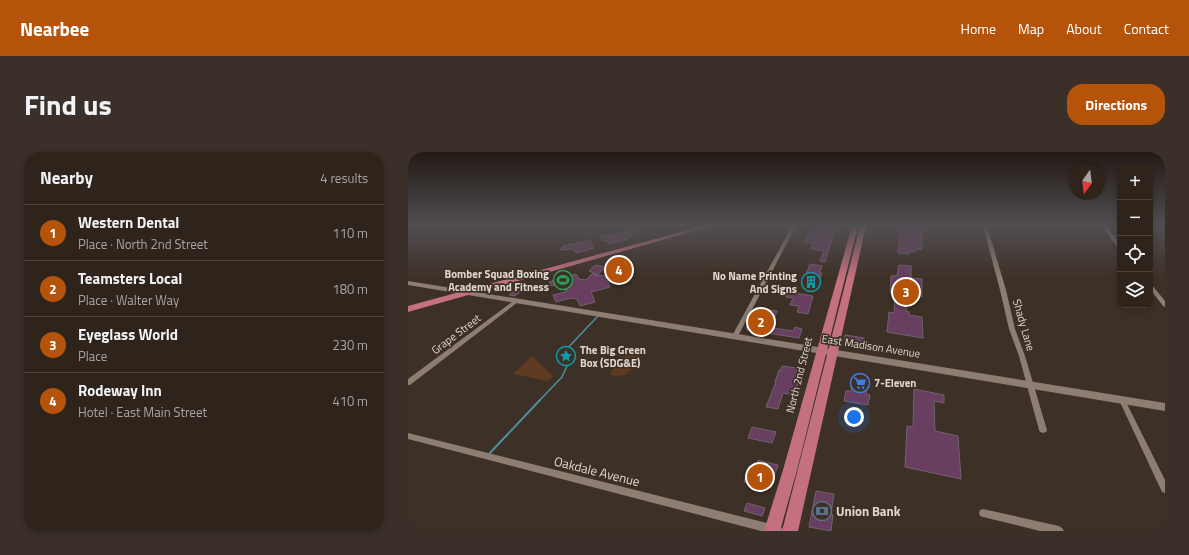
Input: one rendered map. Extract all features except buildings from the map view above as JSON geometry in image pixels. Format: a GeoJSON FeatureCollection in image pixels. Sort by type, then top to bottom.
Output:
{"type":"FeatureCollection","features":[{"type":"Feature","properties":{"kind":"main road"},"geometry":{"type":"LineString","coordinates":[[408,309],[645,244]]}},
{"type":"Feature","properties":{"kind":"main road","name":"North 2nd Street"},"geometry":{"type":"LineString","coordinates":[[774,530],[790,470],[846,295],[854,244]]}},
{"type":"Feature","properties":{"kind":"main road","name":"North 2nd Street"},"geometry":{"type":"LineString","coordinates":[[790,531],[827,351],[838,284],[852,251]]}},
{"type":"Feature","properties":{"kind":"main road"},"geometry":{"type":"LineString","coordinates":[[838,284],[839,289],[846,295]]}},
{"type":"Feature","properties":{"kind":"street"},"geometry":{"type":"LineString","coordinates":[[735,336],[785,244]]}},
{"type":"Feature","properties":{"kind":"street","name":"Shady Lane"},"geometry":{"type":"LineString","coordinates":[[990,244],[1012,329],[1043,430]]}},
{"type":"Feature","properties":{"kind":"street","name":"East Madison Avenue"},"geometry":{"type":"LineString","coordinates":[[408,283],[1165,407]]}},
{"type":"Feature","properties":{"kind":"street"},"geometry":{"type":"LineString","coordinates":[[1153,290],[1165,305]]}},
{"type":"Feature","properties":{"kind":"street","name":"Grape Street"},"geometry":{"type":"LineString","coordinates":[[408,383],[516,301]]}},
{"type":"Feature","properties":{"kind":"street"},"geometry":{"type":"LineString","coordinates":[[1122,400],[1165,489]]}},
{"type":"Feature","properties":{"kind":"street","name":"Oakdale Avenue"},"geometry":{"type":"LineString","coordinates":[[408,436],[774,530]]}},
{"type":"Feature","properties":{"kind":"street"},"geometry":{"type":"LineString","coordinates":[[983,513],[1059,531]]}},
{"type":"Feature","properties":{"kind":"shaded area"},"geometry":{"type":"Polygon","coordinates":[[[629,352],[639,354],[640,357],[629,372],[622,376],[611,375],[610,373],[625,354],[629,352]]]}},
{"type":"Feature","properties":{"kind":"shaded area"},"geometry":{"type":"Polygon","coordinates":[[[532,356],[553,376],[548,381],[513,374],[532,356]]]}},
{"type":"Feature","properties":{"kind":"waterway"},"geometry":{"type":"LineString","coordinates":[[539,401],[562,377],[567,366],[561,358],[562,354],[598,316]]}},
{"type":"Feature","properties":{"kind":"waterway"},"geometry":{"type":"LineString","coordinates":[[488,455],[540,400]]}},
{"type":"Feature","properties":{"kind":"place","name":"Rodeway Inn"},"geometry":{"type":"Point","coordinates":[619,270]}},
{"type":"Feature","properties":{"kind":"place","name":"Bomber Squad Boxing Academy and Fitness"},"geometry":{"type":"Point","coordinates":[563,280]}},
{"type":"Feature","properties":{"kind":"place","name":"No Name Printing And Signs"},"geometry":{"type":"Point","coordinates":[811,282]}},
{"type":"Feature","properties":{"kind":"place","name":"Eyeglass World"},"geometry":{"type":"Point","coordinates":[906,292]}},
{"type":"Feature","properties":{"kind":"place","name":"Teamsters Local"},"geometry":{"type":"Point","coordinates":[761,322]}},
{"type":"Feature","properties":{"kind":"place","name":"The Big Green Box (SDG&E)"},"geometry":{"type":"Point","coordinates":[566,356]}},
{"type":"Feature","properties":{"kind":"place","name":"7-Eleven"},"geometry":{"type":"Point","coordinates":[860,383]}},
{"type":"Feature","properties":{"kind":"place","name":"Western Dental"},"geometry":{"type":"Point","coordinates":[760,477]}},
{"type":"Feature","properties":{"kind":"place","name":"Union Bank"},"geometry":{"type":"Point","coordinates":[822,511]}}]}
